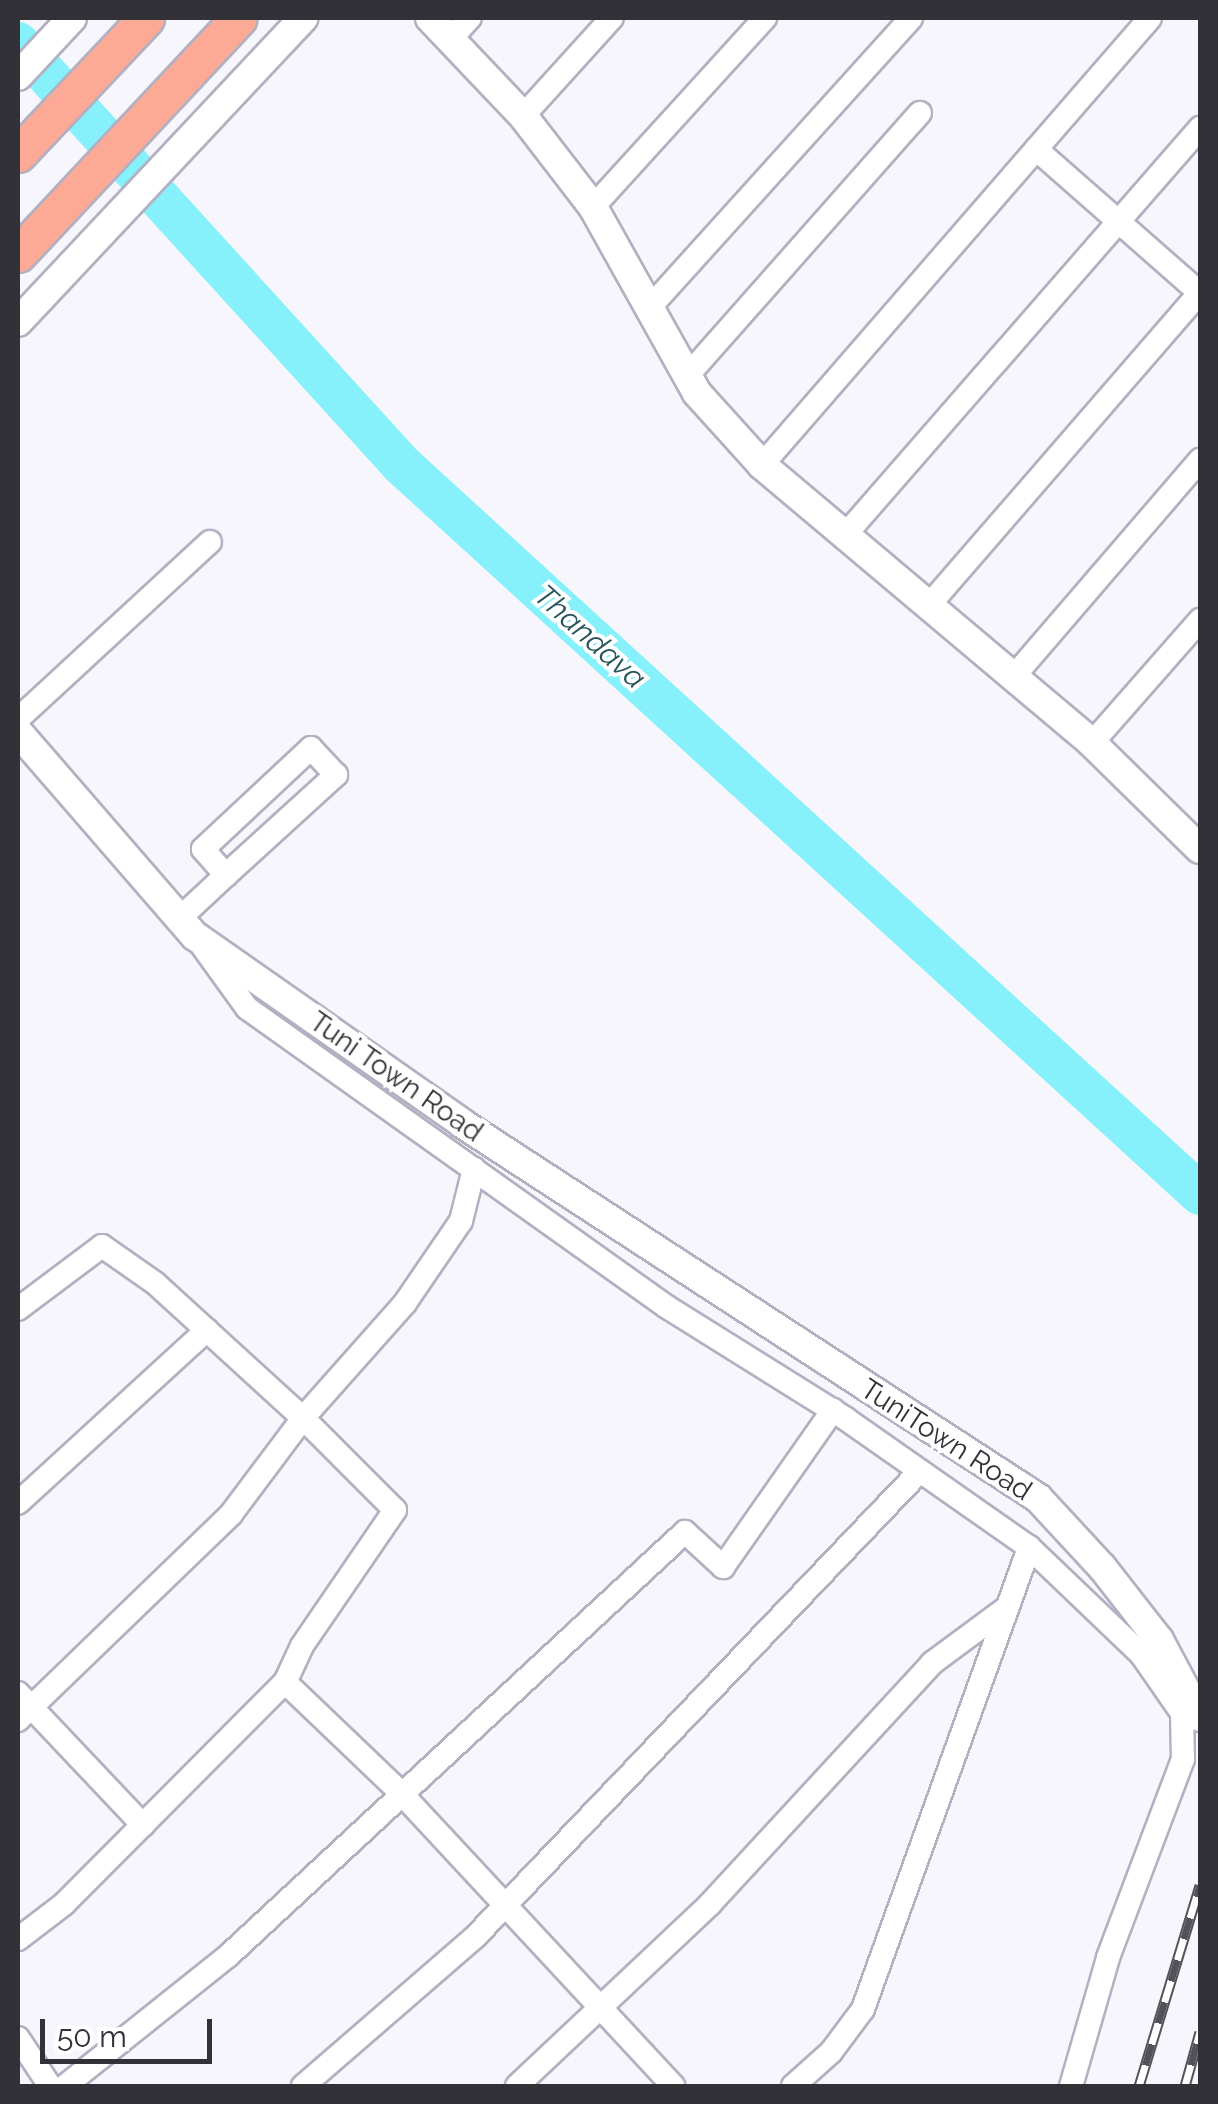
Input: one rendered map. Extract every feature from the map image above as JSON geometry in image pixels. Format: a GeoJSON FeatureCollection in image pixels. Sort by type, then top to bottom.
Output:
{"type":"FeatureCollection","features":[{"type":"Feature","properties":{"kind":"highway"},"geometry":{"type":"LineString","coordinates":[[18,154],[146,18]]}},
{"type":"Feature","properties":{"kind":"highway"},"geometry":{"type":"LineString","coordinates":[[18,254],[239,18]]}},
{"type":"Feature","properties":{"kind":"street"},"geometry":{"type":"LineString","coordinates":[[18,76],[72,18]]}},
{"type":"Feature","properties":{"kind":"street"},"geometry":{"type":"LineString","coordinates":[[18,322],[303,18]]}},
{"type":"Feature","properties":{"kind":"street"},"geometry":{"type":"LineString","coordinates":[[430,18],[523,116],[593,207],[698,393],[762,465],[1092,743],[1200,849]]}},
{"type":"Feature","properties":{"kind":"street"},"geometry":{"type":"LineString","coordinates":[[449,41],[470,18]]}},
{"type":"Feature","properties":{"kind":"street"},"geometry":{"type":"LineString","coordinates":[[523,116],[612,18]]}},
{"type":"Feature","properties":{"kind":"street"},"geometry":{"type":"LineString","coordinates":[[593,207],[766,18]]}},
{"type":"Feature","properties":{"kind":"street"},"geometry":{"type":"LineString","coordinates":[[762,465],[1150,18]]}},
{"type":"Feature","properties":{"kind":"street"},"geometry":{"type":"LineString","coordinates":[[652,306],[897,22]]}},
{"type":"Feature","properties":{"kind":"street"},"geometry":{"type":"LineString","coordinates":[[688,375],[920,113]]}},
{"type":"Feature","properties":{"kind":"street"},"geometry":{"type":"LineString","coordinates":[[846,534],[1200,128]]}},
{"type":"Feature","properties":{"kind":"street"},"geometry":{"type":"LineString","coordinates":[[930,604],[1200,292],[1036,149]]}},
{"type":"Feature","properties":{"kind":"street"},"geometry":{"type":"LineString","coordinates":[[1014,676],[1200,460]]}},
{"type":"Feature","properties":{"kind":"street"},"geometry":{"type":"LineString","coordinates":[[18,720],[210,542]]}},
{"type":"Feature","properties":{"kind":"street"},"geometry":{"type":"LineString","coordinates":[[1092,743],[1200,620]]}},
{"type":"Feature","properties":{"kind":"street","name":"Tuni Town Road"},"geometry":{"type":"LineString","coordinates":[[18,732],[187,927],[463,1124],[826,1362]]}},
{"type":"Feature","properties":{"kind":"street"},"geometry":{"type":"LineString","coordinates":[[226,875],[203,850],[310,748],[336,775],[226,875],[187,927],[246,1008],[667,1307],[832,1410],[1030,1547],[1141,1654],[1182,1713],[1183,1759],[1108,1958],[1071,2086]]}},
{"type":"Feature","properties":{"kind":"street"},"geometry":{"type":"LineString","coordinates":[[142,1824],[22,1708],[231,1514],[303,1418],[405,1302],[461,1221],[474,1168]]}},
{"type":"Feature","properties":{"kind":"street"},"geometry":{"type":"LineString","coordinates":[[18,1309],[102,1246],[155,1283],[303,1418],[395,1510],[302,1646],[285,1682],[64,1904],[18,1940]]}},
{"type":"Feature","properties":{"kind":"street"},"geometry":{"type":"LineString","coordinates":[[18,1503],[207,1330]]}},
{"type":"Feature","properties":{"kind":"street","name":"TuniTown Road"},"geometry":{"type":"LineString","coordinates":[[826,1362],[1038,1498],[1102,1567],[1159,1640],[1200,1718]]}},
{"type":"Feature","properties":{"kind":"street"},"geometry":{"type":"LineString","coordinates":[[64,2086],[229,1956],[685,1532],[723,1567],[832,1410]]}},
{"type":"Feature","properties":{"kind":"street"},"geometry":{"type":"LineString","coordinates":[[303,2086],[504,1906],[920,1470]]}},
{"type":"Feature","properties":{"kind":"street"},"geometry":{"type":"LineString","coordinates":[[793,2086],[831,2052],[863,2009],[1030,1547]]}},
{"type":"Feature","properties":{"kind":"street"},"geometry":{"type":"LineString","coordinates":[[517,2086],[710,1904],[932,1663],[1008,1606]]}},
{"type":"Feature","properties":{"kind":"street"},"geometry":{"type":"LineString","coordinates":[[285,1682],[401,1793],[672,2086]]}},
{"type":"Feature","properties":{"kind":"street"},"geometry":{"type":"LineString","coordinates":[[20,2045],[50,2086]]}},
{"type":"Feature","properties":{"kind":"waterway","name":"Thandava"},"geometry":{"type":"LineString","coordinates":[[18,43],[402,465],[1200,1194]]}},
{"type":"Feature","properties":{"kind":"railway"},"geometry":{"type":"LineString","coordinates":[[1139,2086],[1200,1885]]}},
{"type":"Feature","properties":{"kind":"railway"},"geometry":{"type":"LineString","coordinates":[[1185,2086],[1200,2032]]}}]}
